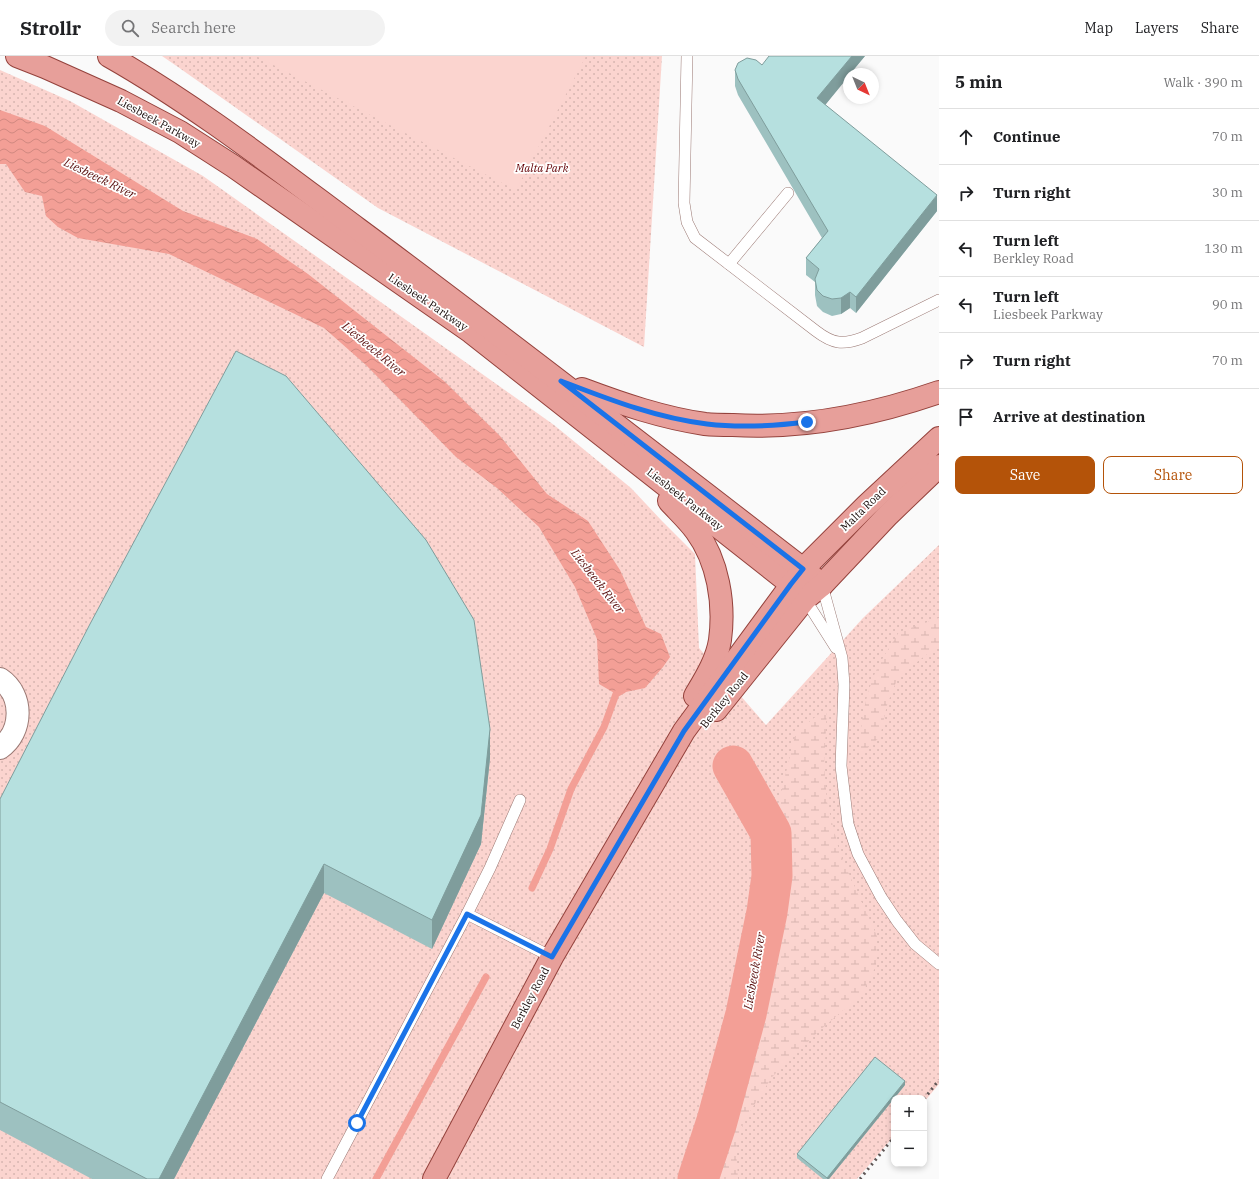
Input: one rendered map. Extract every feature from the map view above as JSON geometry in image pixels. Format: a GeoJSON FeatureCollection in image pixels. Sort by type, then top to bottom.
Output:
{"type":"FeatureCollection","features":[{"type":"Feature","properties":{"kind":"main road","name":"Liesbeek Parkway"},"geometry":{"type":"LineString","coordinates":[[17,56],[121,101],[180,132],[471,332],[616,445],[800,584],[822,585]]}},
{"type":"Feature","properties":{"kind":"main road","name":"Liesbeek Parkway"},"geometry":{"type":"LineString","coordinates":[[109,56],[183,102],[258,155],[561,381],[800,584]]}},
{"type":"Feature","properties":{"kind":"main road"},"geometry":{"type":"LineString","coordinates":[[561,381],[612,401],[646,411],[706,424],[740,426],[774,426],[840,418],[898,406],[939,392]]}},
{"type":"Feature","properties":{"kind":"main road","name":"Malta Road"},"geometry":{"type":"LineString","coordinates":[[800,584],[872,500],[939,438]]}},
{"type":"Feature","properties":{"kind":"main road"},"geometry":{"type":"LineString","coordinates":[[616,445],[696,531],[706,547],[717,577],[721,597],[720,641],[710,667],[693,700],[684,731]]}},
{"type":"Feature","properties":{"kind":"main road","name":"Malta Road"},"geometry":{"type":"LineString","coordinates":[[822,585],[888,515],[939,466]]}},
{"type":"Feature","properties":{"kind":"main road","name":"Berkley Road"},"geometry":{"type":"LineString","coordinates":[[434,1179],[552,957],[684,731],[800,584]]}},
{"type":"Feature","properties":{"kind":"main road","name":"Berkley Road"},"geometry":{"type":"LineString","coordinates":[[644,800],[800,584]]}},
{"type":"Feature","properties":{"kind":"street"},"geometry":{"type":"LineString","coordinates":[[0,679],[12,692],[17,705],[18,718],[14,731],[6,744],[0,748]]}},
{"type":"Feature","properties":{"kind":"lane"},"geometry":{"type":"LineString","coordinates":[[687,56],[684,203],[687,222],[695,238],[816,332],[826,339],[837,342],[850,342],[862,338],[939,300]]}},
{"type":"Feature","properties":{"kind":"lane"},"geometry":{"type":"LineString","coordinates":[[729,264],[788,193]]}},
{"type":"Feature","properties":{"kind":"lane"},"geometry":{"type":"LineString","coordinates":[[800,584],[842,658]]}},
{"type":"Feature","properties":{"kind":"lane"},"geometry":{"type":"LineString","coordinates":[[822,585],[842,658],[844,684],[841,766],[848,824],[858,854],[880,897],[916,944],[939,964]]}},
{"type":"Feature","properties":{"kind":"lane"},"geometry":{"type":"LineString","coordinates":[[327,1179],[467,914],[490,868],[520,800]]}},
{"type":"Feature","properties":{"kind":"lane"},"geometry":{"type":"LineString","coordinates":[[467,914],[552,957]]}},
{"type":"Feature","properties":{"kind":"green space","name":"Malta Park"},"geometry":{"type":"Polygon","coordinates":[[[162,56],[662,56],[644,347],[378,208],[162,56]]]}},
{"type":"Feature","properties":{"kind":"green space"},"geometry":{"type":"Polygon","coordinates":[[[256,56],[586,56],[516,190],[256,56]]]}},
{"type":"Feature","properties":{"kind":"green space"},"geometry":{"type":"Polygon","coordinates":[[[0,70],[70,101],[203,176],[554,425],[631,488],[695,554],[699,648],[766,725],[863,618],[939,545],[939,1084],[927,1098],[927,1095],[891,1095],[891,1139],[857,1179],[0,1179],[0,70]]]}},
{"type":"Feature","properties":{"kind":"green space"},"geometry":{"type":"Polygon","coordinates":[[[939,618],[939,647],[926,655],[898,677],[887,705],[880,737],[861,754],[862,725],[867,696],[875,672],[881,660],[899,632],[939,618]]]}},
{"type":"Feature","properties":{"kind":"green space"},"geometry":{"type":"Polygon","coordinates":[[[827,708],[824,765],[827,802],[840,854],[877,936],[876,966],[862,994],[819,1031],[772,1077],[744,1121],[736,1149],[738,1179],[698,1179],[717,1121],[746,1014],[767,912],[772,876],[771,833],[796,732],[827,708]]]}},
{"type":"Feature","properties":{"kind":"water"},"geometry":{"type":"Polygon","coordinates":[[[0,110],[45,126],[183,211],[257,239],[308,274],[444,381],[500,436],[547,494],[588,521],[620,570],[646,627],[661,634],[670,657],[645,688],[616,694],[599,684],[597,639],[575,587],[539,527],[497,488],[456,457],[366,365],[324,328],[169,254],[78,238],[58,227],[46,216],[42,196],[25,192],[6,164],[0,164],[0,110]]]}},
{"type":"Feature","properties":{"kind":"building"},"geometry":{"type":"Polygon","coordinates":[[[769,56],[852,56],[817,98],[937,195],[856,297],[850,292],[841,298],[832,299],[823,296],[817,290],[815,279],[819,269],[806,258],[828,231],[738,79],[735,70],[738,63],[747,58],[756,60],[762,65],[769,56]]]}},
{"type":"Feature","properties":{"kind":"building"},"geometry":{"type":"Polygon","coordinates":[[[236,351],[286,376],[426,540],[474,620],[490,729],[481,815],[432,920],[324,864],[159,1179],[147,1179],[0,1102],[0,799],[90,624],[236,351]]]}},
{"type":"Feature","properties":{"kind":"building"},"geometry":{"type":"Polygon","coordinates":[[[875,1057],[905,1081],[894,1095],[891,1095],[891,1098],[827,1178],[797,1154],[875,1057]]]}},
{"type":"Feature","properties":{"kind":"waterway"},"geometry":{"type":"LineString","coordinates":[[532,888],[550,849],[571,789],[604,727],[616,694],[623,690]]}},
{"type":"Feature","properties":{"kind":"waterway","name":"Liesbeeck River"},"geometry":{"type":"LineString","coordinates":[[698,1179],[717,1121],[746,1014],[767,912],[772,876],[771,833],[733,766]]}},
{"type":"Feature","properties":{"kind":"waterway"},"geometry":{"type":"LineString","coordinates":[[376,1179],[486,977]]}},
{"type":"Feature","properties":{"kind":"railway"},"geometry":{"type":"LineString","coordinates":[[927,1095],[939,1080]]}},
{"type":"Feature","properties":{"kind":"railway"},"geometry":{"type":"LineString","coordinates":[[860,1179],[891,1141]]}},
{"type":"Feature","properties":{"kind":"route"},"geometry":{"type":"LineString","coordinates":[[357,1123],[467,914],[552,957],[684,731],[803,569],[561,381],[612,401],[678,419],[706,424],[774,426],[807,422]]}}]}
